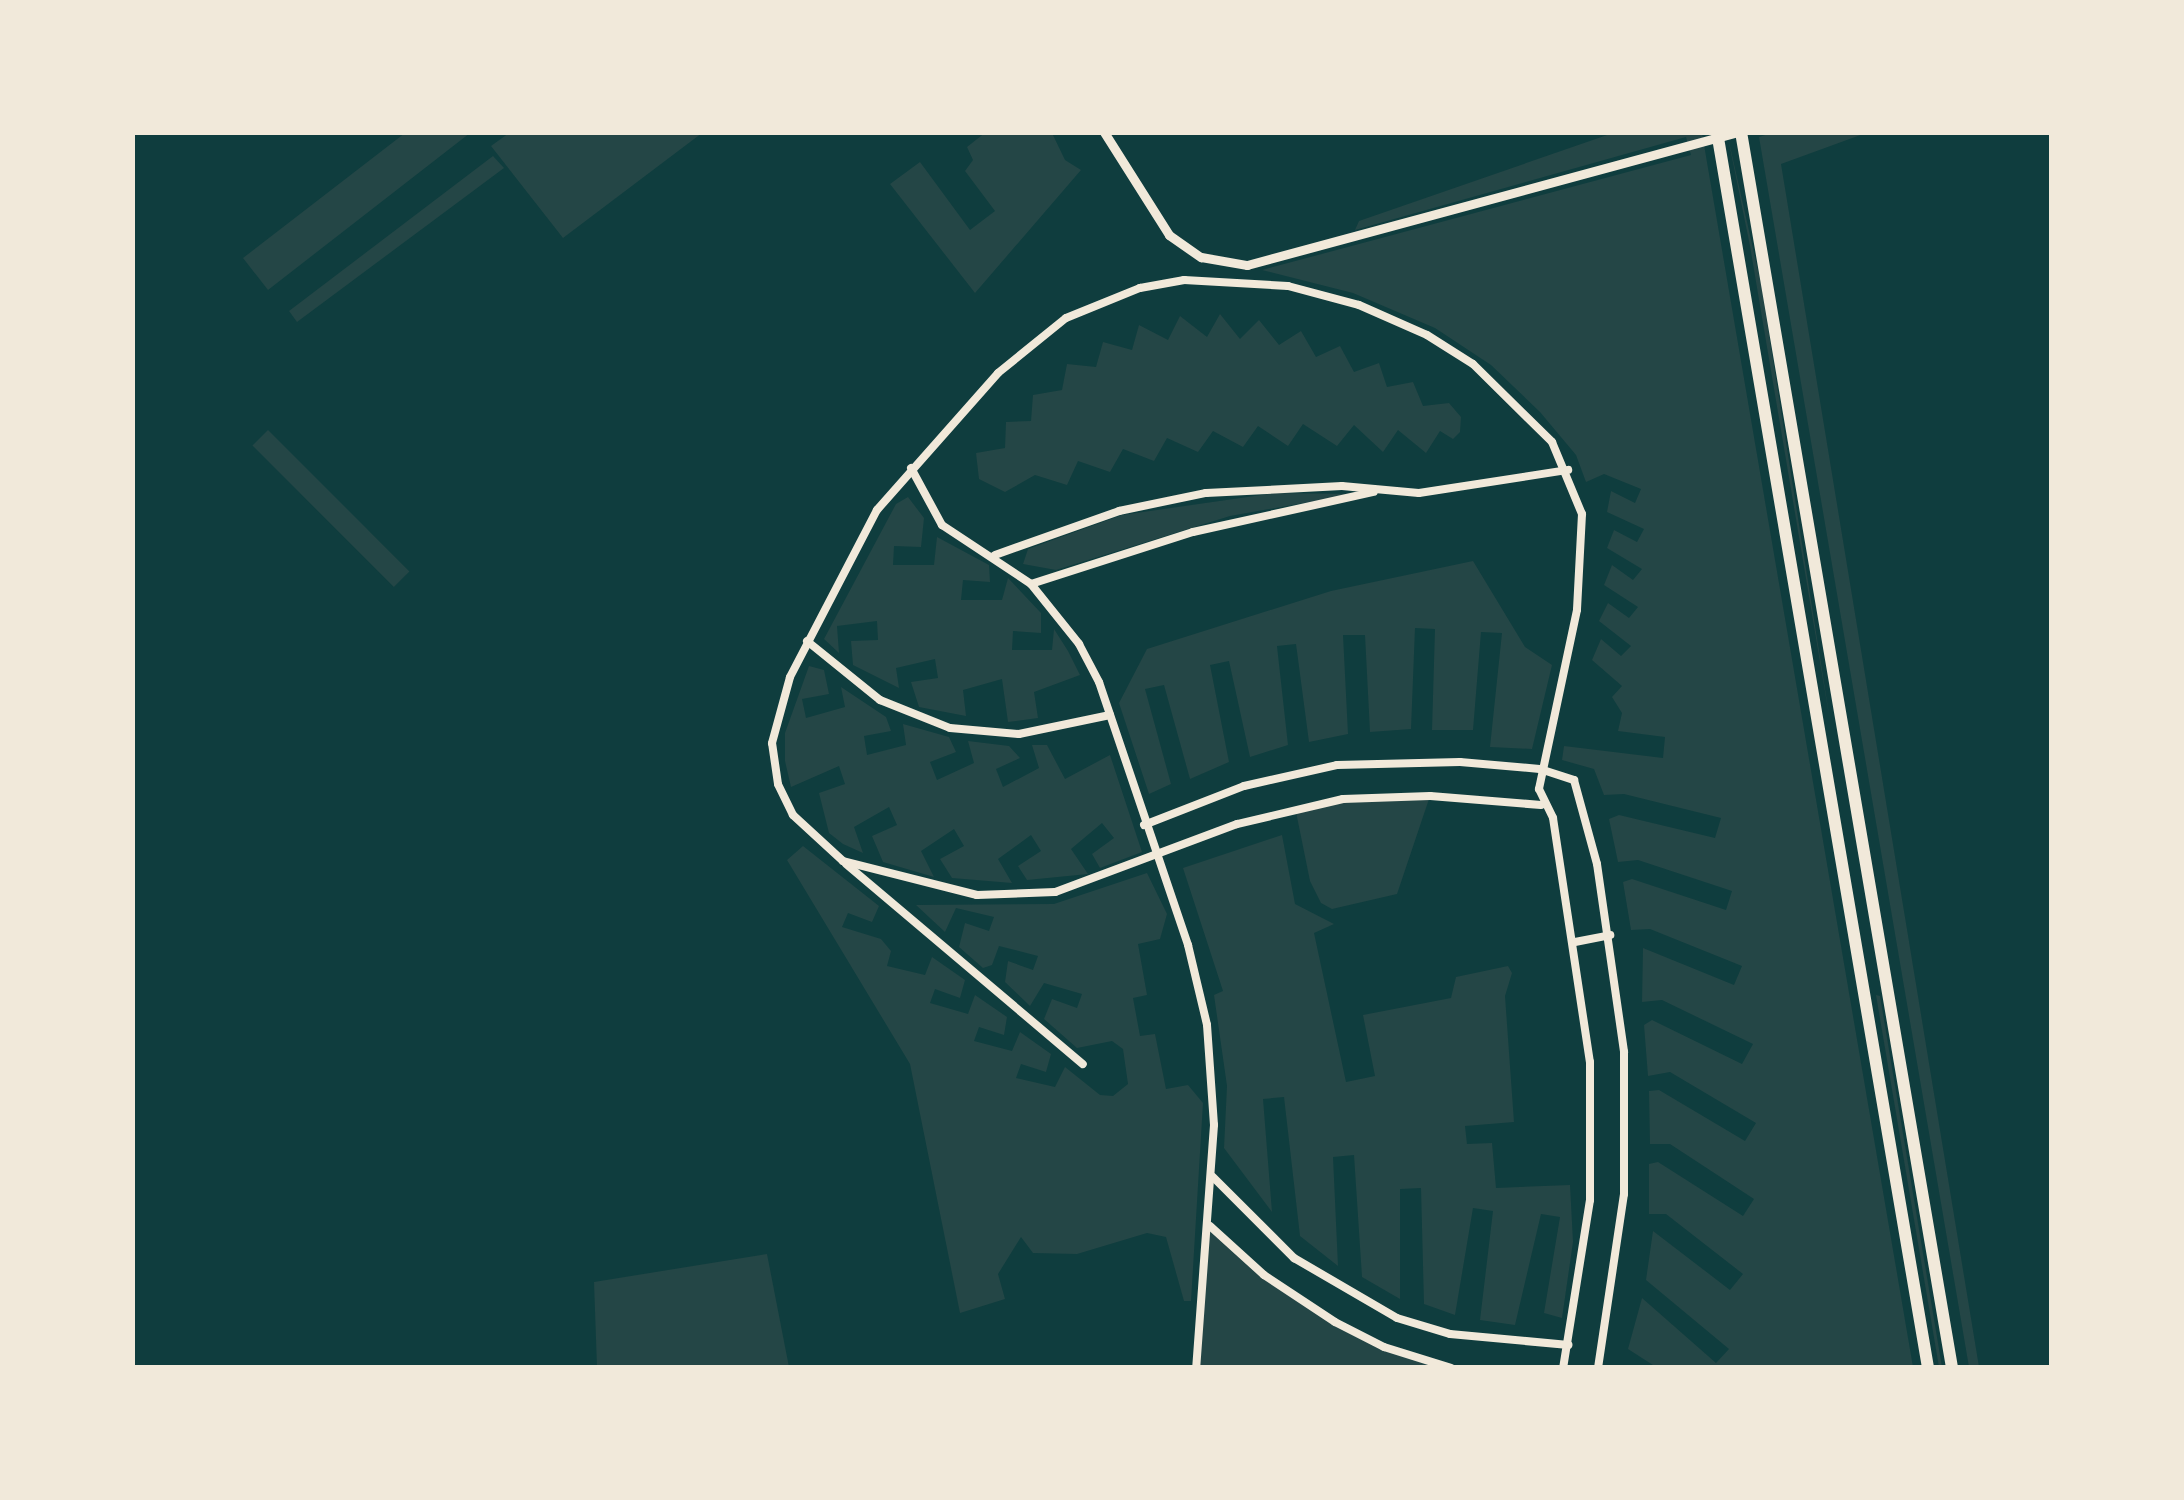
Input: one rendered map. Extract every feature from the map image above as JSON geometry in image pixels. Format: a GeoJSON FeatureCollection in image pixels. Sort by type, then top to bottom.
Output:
{"type":"FeatureCollection","features":[{"type":"Feature","properties":{"kind":"highway"},"geometry":{"type":"LineString","coordinates":[[1717,132],[1928,1368]]}},
{"type":"Feature","properties":{"kind":"highway"},"geometry":{"type":"LineString","coordinates":[[1739,132],[1952,1368]]}},
{"type":"Feature","properties":{"kind":"street"},"geometry":{"type":"LineString","coordinates":[[1104,132],[1169,235],[1202,258],[1247,265],[1739,132]]}},
{"type":"Feature","properties":{"kind":"street"},"geometry":{"type":"LineString","coordinates":[[1082,1064],[794,814],[773,762],[781,702],[807,641],[877,510],[987,384],[1050,328],[1094,302],[1184,280],[1288,286],[1359,305],[1428,335],[1500,386],[1552,442],[1568,470],[1582,514],[1582,579],[1540,769],[1541,805],[1553,818],[1575,942],[1592,1109],[1590,1200],[1563,1368]]}},
{"type":"Feature","properties":{"kind":"street"},"geometry":{"type":"LineString","coordinates":[[912,468],[942,525],[995,555],[1031,584],[1079,644],[1110,715],[1158,858],[1204,1006],[1213,1073],[1213,1176],[1196,1368]]}},
{"type":"Feature","properties":{"kind":"street"},"geometry":{"type":"LineString","coordinates":[[995,555],[1118,511],[1206,493],[1342,486],[1378,491],[1470,490],[1568,470]]}},
{"type":"Feature","properties":{"kind":"street"},"geometry":{"type":"LineString","coordinates":[[1031,584],[1192,532],[1378,491]]}},
{"type":"Feature","properties":{"kind":"street"},"geometry":{"type":"LineString","coordinates":[[807,641],[880,700],[950,728],[1019,734],[1110,715]]}},
{"type":"Feature","properties":{"kind":"street"},"geometry":{"type":"LineString","coordinates":[[1144,825],[1244,786],[1337,765],[1460,762],[1540,769],[1579,787],[1610,936],[1626,1137],[1614,1288],[1598,1368]]}},
{"type":"Feature","properties":{"kind":"street"},"geometry":{"type":"LineString","coordinates":[[843,860],[916,884],[1015,896],[1093,882],[1237,824],[1344,799],[1430,796],[1541,805]]}},
{"type":"Feature","properties":{"kind":"street"},"geometry":{"type":"LineString","coordinates":[[1575,942],[1610,936]]}},
{"type":"Feature","properties":{"kind":"street"},"geometry":{"type":"LineString","coordinates":[[1213,1176],[1294,1258],[1397,1318],[1450,1334],[1568,1345]]}},
{"type":"Feature","properties":{"kind":"street"},"geometry":{"type":"LineString","coordinates":[[1210,1226],[1264,1274],[1335,1322],[1384,1347],[1450,1368]]}},
{"type":"Feature","properties":{"kind":"shaded area"},"geometry":{"type":"Polygon","coordinates":[[[986,132],[1052,133],[1065,160],[1081,170],[975,293],[890,184],[920,162],[970,230],[995,211],[965,171],[973,160],[967,147],[986,132]]]}},
{"type":"Feature","properties":{"kind":"shaded area"},"geometry":{"type":"Polygon","coordinates":[[[1775,132],[1866,133],[1781,164],[1979,1367],[1969,1367],[1759,137],[1775,132]]]}},
{"type":"Feature","properties":{"kind":"shaded area"},"geometry":{"type":"Polygon","coordinates":[[[405,133],[470,133],[268,290],[243,258],[405,133]]]}},
{"type":"Feature","properties":{"kind":"shaded area"},"geometry":{"type":"Polygon","coordinates":[[[509,133],[702,133],[563,238],[491,146],[509,133]]]}},
{"type":"Feature","properties":{"kind":"shaded area"},"geometry":{"type":"Polygon","coordinates":[[[1613,133],[1702,133],[1913,1367],[1656,1367],[1628,1349],[1642,1298],[1716,1363],[1729,1349],[1646,1280],[1653,1231],[1730,1290],[1743,1274],[1666,1214],[1649,1214],[1649,1164],[1658,1162],[1743,1216],[1754,1199],[1670,1144],[1650,1144],[1649,1091],[1659,1090],[1745,1141],[1756,1123],[1670,1072],[1648,1076],[1644,1025],[1652,1020],[1742,1064],[1753,1044],[1662,1000],[1642,1002],[1643,948],[1734,985],[1742,966],[1650,929],[1631,930],[1623,882],[1632,879],[1726,910],[1732,891],[1638,860],[1618,862],[1609,819],[1619,815],[1715,838],[1721,818],[1624,794],[1604,795],[1594,769],[1562,760],[1564,746],[1663,758],[1665,737],[1618,731],[1622,713],[1612,697],[1622,686],[1592,660],[1601,639],[1621,656],[1631,646],[1599,621],[1608,603],[1629,618],[1638,607],[1604,585],[1612,565],[1633,580],[1642,569],[1607,548],[1614,530],[1637,542],[1644,529],[1607,512],[1611,491],[1635,503],[1641,489],[1604,474],[1586,482],[1576,455],[1540,412],[1491,365],[1435,328],[1353,293],[1262,270],[1691,155],[1686,137],[1355,230],[1359,221],[1613,133]]]}},
{"type":"Feature","properties":{"kind":"shaded area"},"geometry":{"type":"Polygon","coordinates":[[[1727,133],[1761,284],[1831,727],[1750,246],[1727,133]]]}},
{"type":"Feature","properties":{"kind":"shaded area"},"geometry":{"type":"Polygon","coordinates":[[[493,156],[504,168],[297,322],[289,311],[493,156]]]}},
{"type":"Feature","properties":{"kind":"shaded area"},"geometry":{"type":"Polygon","coordinates":[[[1220,314],[1240,339],[1259,320],[1279,345],[1301,331],[1316,357],[1340,346],[1354,372],[1379,363],[1387,387],[1413,382],[1423,406],[1449,403],[1461,417],[1460,432],[1453,439],[1440,431],[1426,453],[1398,430],[1383,452],[1354,425],[1337,446],[1303,424],[1288,446],[1258,426],[1243,447],[1213,431],[1198,452],[1167,438],[1154,461],[1123,449],[1110,472],[1078,461],[1067,485],[1035,475],[1005,492],[979,479],[976,453],[1005,448],[1006,422],[1031,421],[1033,395],[1062,390],[1067,364],[1096,367],[1103,342],[1132,350],[1139,325],[1168,340],[1180,316],[1207,337],[1220,314]]]}},
{"type":"Feature","properties":{"kind":"shaded area"},"geometry":{"type":"Polygon","coordinates":[[[268,430],[409,571],[394,587],[252,446],[268,430]]]}},
{"type":"Feature","properties":{"kind":"shaded area"},"geometry":{"type":"Polygon","coordinates":[[[1275,493],[1355,494],[1230,516],[1056,570],[1023,564],[1028,549],[1122,515],[1275,493]]]}},
{"type":"Feature","properties":{"kind":"shaded area"},"geometry":{"type":"Polygon","coordinates":[[[908,497],[924,518],[921,547],[894,546],[893,565],[934,565],[937,537],[989,565],[990,582],[963,580],[961,600],[1002,600],[1008,578],[1041,613],[1041,633],[1013,631],[1012,650],[1052,650],[1054,629],[1068,651],[1080,675],[1034,692],[1038,718],[1008,722],[1002,679],[963,690],[966,716],[919,707],[911,682],[938,678],[935,659],[896,668],[899,688],[853,665],[851,641],[878,640],[877,621],[837,626],[839,653],[824,639],[896,504],[908,497]]]}},
{"type":"Feature","properties":{"kind":"shaded area"},"geometry":{"type":"Polygon","coordinates":[[[1473,561],[1525,647],[1552,665],[1532,749],[1490,747],[1502,633],[1481,632],[1473,730],[1432,730],[1435,629],[1415,628],[1411,729],[1370,732],[1365,635],[1343,635],[1348,734],[1309,742],[1296,644],[1277,646],[1288,745],[1250,757],[1229,661],[1210,665],[1229,762],[1190,779],[1164,685],[1145,689],[1171,784],[1149,794],[1119,703],[1147,649],[1331,591],[1473,561]]]}},
{"type":"Feature","properties":{"kind":"shaded area"},"geometry":{"type":"Polygon","coordinates":[[[809,666],[824,670],[829,694],[802,699],[806,718],[845,707],[841,687],[886,717],[891,731],[864,736],[867,755],[906,745],[903,724],[949,737],[956,752],[930,762],[937,780],[974,763],[968,741],[1009,746],[1020,758],[996,769],[1003,787],[1039,768],[1032,745],[1047,745],[1065,779],[1110,755],[1142,852],[1100,868],[1092,854],[1114,838],[1102,823],[1071,849],[1088,874],[1027,880],[1018,866],[1041,851],[1031,835],[998,859],[1012,883],[952,878],[940,859],[964,846],[954,829],[921,851],[934,877],[883,862],[872,836],[897,825],[889,807],[854,827],[863,853],[843,844],[829,833],[819,793],[845,784],[839,766],[791,787],[785,761],[785,733],[809,666]]]}},
{"type":"Feature","properties":{"kind":"shaded area"},"geometry":{"type":"Polygon","coordinates":[[[1430,796],[1397,894],[1332,909],[1321,903],[1310,881],[1295,807],[1430,796]]]}},
{"type":"Feature","properties":{"kind":"shaded area"},"geometry":{"type":"Polygon","coordinates":[[[1282,835],[1295,904],[1334,924],[1314,933],[1346,1082],[1375,1076],[1363,1015],[1451,998],[1456,977],[1508,966],[1512,973],[1505,996],[1514,1122],[1465,1126],[1467,1144],[1492,1143],[1496,1188],[1570,1185],[1573,1242],[1562,1318],[1544,1313],[1560,1217],[1541,1214],[1515,1325],[1480,1320],[1493,1211],[1473,1208],[1455,1315],[1424,1304],[1421,1188],[1400,1189],[1400,1299],[1362,1277],[1354,1155],[1333,1157],[1338,1266],[1300,1236],[1284,1097],[1263,1099],[1272,1212],[1224,1148],[1227,1086],[1214,995],[1223,991],[1183,868],[1282,835]]]}},
{"type":"Feature","properties":{"kind":"shaded area"},"geometry":{"type":"Polygon","coordinates":[[[803,846],[879,906],[872,922],[848,913],[842,927],[881,939],[891,951],[887,966],[925,975],[932,957],[965,980],[960,998],[935,989],[930,1003],[968,1014],[975,995],[1007,1017],[1004,1035],[979,1027],[974,1041],[1012,1051],[1020,1032],[1051,1054],[1046,1072],[1021,1064],[1016,1078],[1055,1087],[1065,1067],[1100,1095],[1113,1096],[1128,1084],[1123,1049],[1112,1041],[1077,1048],[1044,1019],[1052,999],[1077,1008],[1082,994],[1044,983],[1030,1006],[1005,982],[1008,961],[1033,970],[1038,956],[999,946],[992,965],[983,968],[959,947],[965,923],[989,931],[994,917],[956,908],[945,932],[916,905],[1054,904],[1147,873],[1167,914],[1160,939],[1138,944],[1147,995],[1133,998],[1140,1036],[1155,1034],[1166,1089],[1188,1085],[1203,1103],[1191,1301],[1184,1301],[1166,1237],[1147,1233],[1077,1254],[1033,1253],[1021,1237],[998,1274],[1005,1299],[960,1313],[910,1064],[787,860],[803,846]]]}},
{"type":"Feature","properties":{"kind":"shaded area"},"geometry":{"type":"Polygon","coordinates":[[[1876,995],[1880,996],[1942,1367],[1939,1367],[1876,995]]]}},
{"type":"Feature","properties":{"kind":"shaded area"},"geometry":{"type":"Polygon","coordinates":[[[1210,1226],[1264,1275],[1359,1336],[1451,1368],[1196,1368],[1210,1226]]]}},
{"type":"Feature","properties":{"kind":"shaded area"},"geometry":{"type":"Polygon","coordinates":[[[767,1254],[789,1367],[597,1367],[594,1282],[767,1254]]]}}]}
